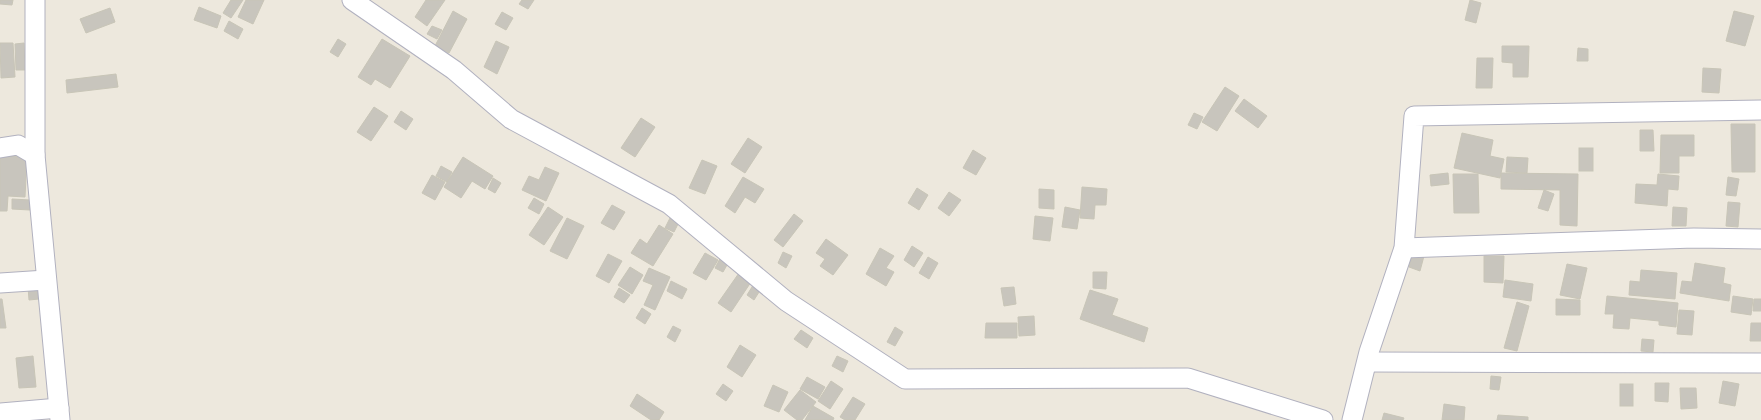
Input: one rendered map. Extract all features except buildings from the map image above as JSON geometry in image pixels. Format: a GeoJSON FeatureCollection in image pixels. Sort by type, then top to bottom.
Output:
{"type":"FeatureCollection","features":[{"type":"Feature","properties":{"kind":"street"},"geometry":{"type":"LineString","coordinates":[[0,413],[59,414],[35,155],[35,0]]}},
{"type":"Feature","properties":{"kind":"street"},"geometry":{"type":"LineString","coordinates":[[352,0],[454,70],[511,119],[669,204],[786,301],[905,379],[1188,378],[1323,420]]}},
{"type":"Feature","properties":{"kind":"street"},"geometry":{"type":"LineString","coordinates":[[1352,420],[1366,362],[1404,248],[1414,116],[1761,110]]}},
{"type":"Feature","properties":{"kind":"street"},"geometry":{"type":"LineString","coordinates":[[0,148],[18,145],[35,155]]}},
{"type":"Feature","properties":{"kind":"street"},"geometry":{"type":"LineString","coordinates":[[1404,248],[1694,238],[1761,240]]}},
{"type":"Feature","properties":{"kind":"street"},"geometry":{"type":"LineString","coordinates":[[0,284],[46,280]]}},
{"type":"Feature","properties":{"kind":"street"},"geometry":{"type":"LineString","coordinates":[[1366,362],[1761,363]]}}]}
